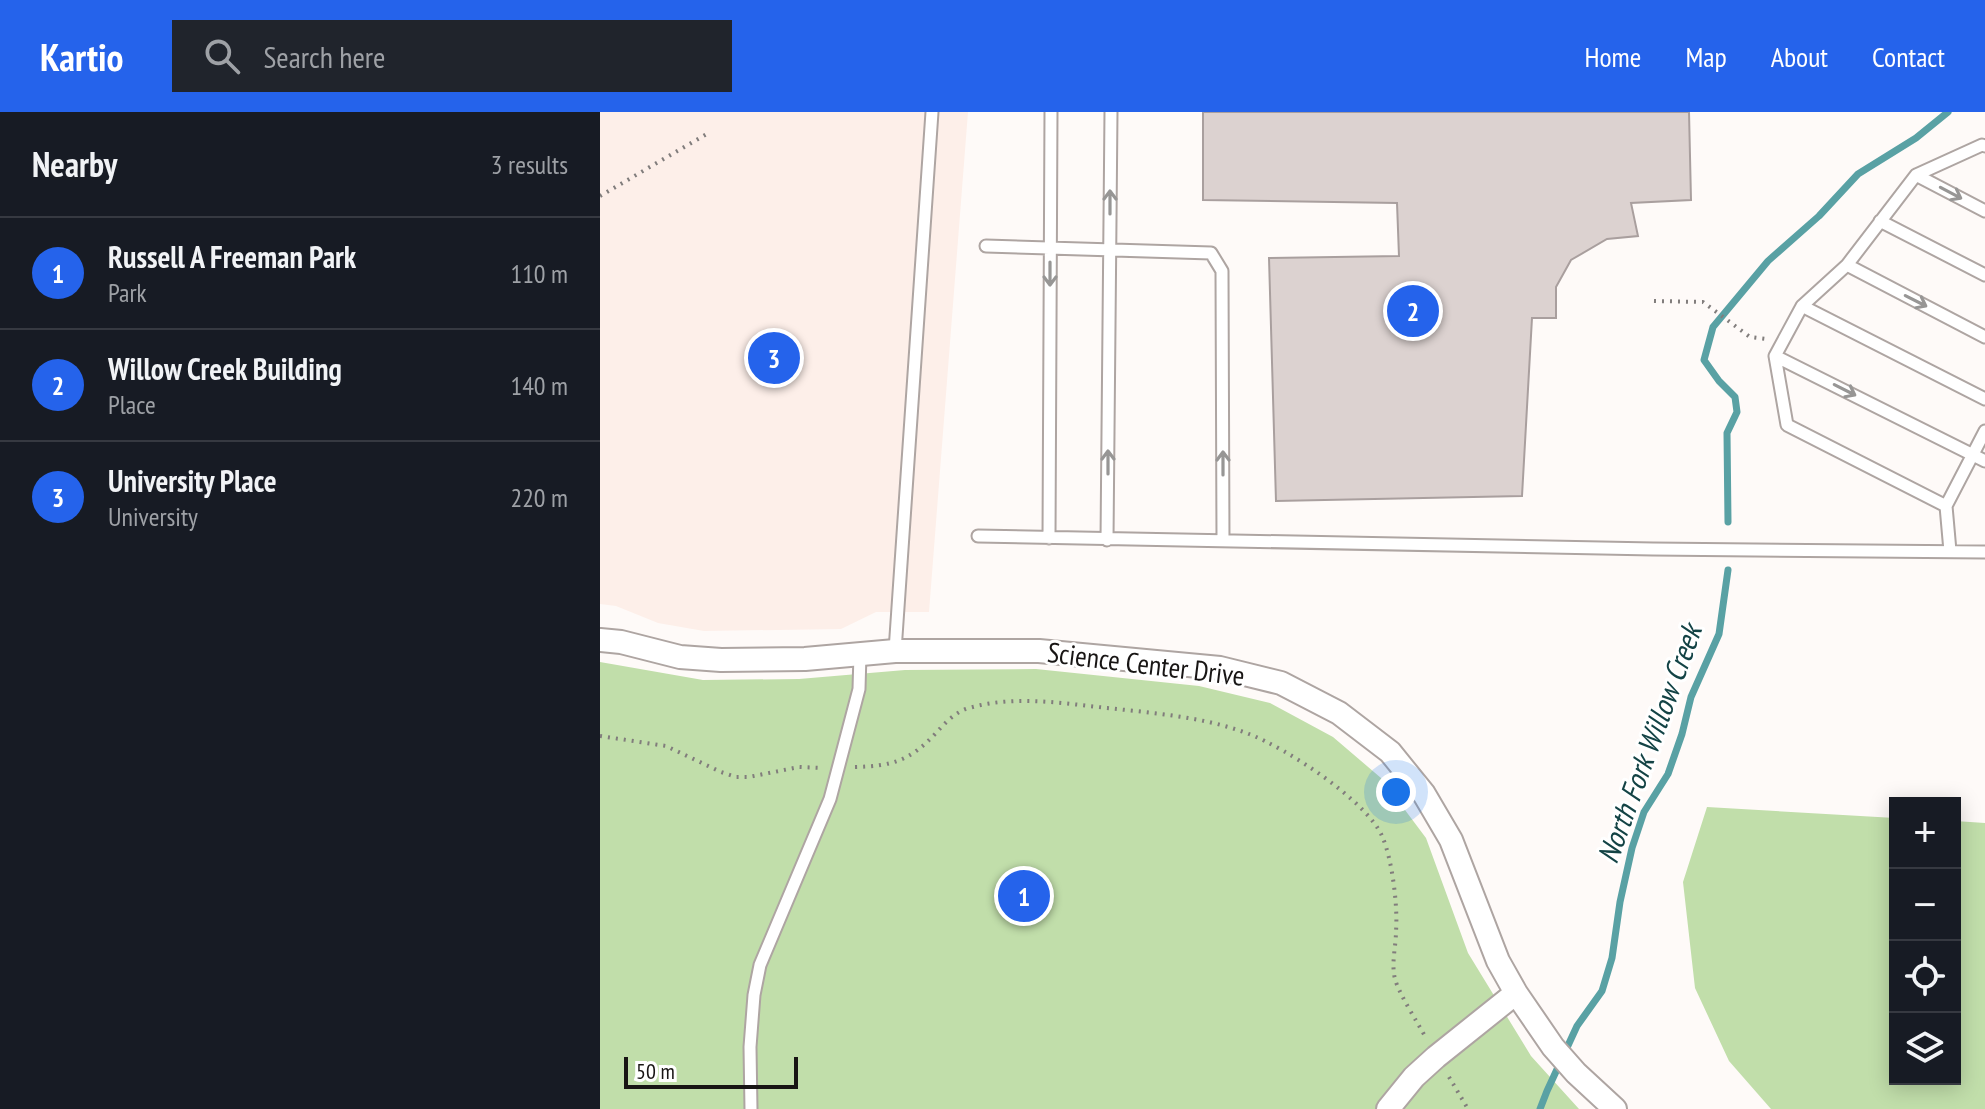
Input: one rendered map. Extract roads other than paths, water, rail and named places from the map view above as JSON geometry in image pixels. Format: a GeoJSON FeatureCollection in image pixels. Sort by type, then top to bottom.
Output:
{"type":"FeatureCollection","features":[{"type":"Feature","properties":{"kind":"street","name":"Science Center Drive"},"geometry":{"type":"LineString","coordinates":[[600,640],[621,642],[680,657],[721,660],[805,659],[895,651],[1039,651],[1220,668],[1281,683],[1339,713],[1390,752],[1424,794],[1451,840],[1498,961],[1516,993],[1553,1047],[1615,1109]]}},
{"type":"Feature","properties":{"kind":"street"},"geometry":{"type":"LineString","coordinates":[[1388,1109],[1414,1077],[1516,993]]}},
{"type":"Feature","properties":{"kind":"lane"},"geometry":{"type":"LineString","coordinates":[[895,651],[932,112]]}},
{"type":"Feature","properties":{"kind":"lane"},"geometry":{"type":"LineString","coordinates":[[1049,538],[1051,112]]}},
{"type":"Feature","properties":{"kind":"lane"},"geometry":{"type":"LineString","coordinates":[[1107,540],[1111,112]]}},
{"type":"Feature","properties":{"kind":"lane"},"geometry":{"type":"LineString","coordinates":[[1946,506],[1787,425],[1775,356],[1802,306],[1847,265],[1916,175],[1983,146]]}},
{"type":"Feature","properties":{"kind":"lane"},"geometry":{"type":"LineString","coordinates":[[1916,175],[1985,211]]}},
{"type":"Feature","properties":{"kind":"lane"},"geometry":{"type":"LineString","coordinates":[[1880,221],[1985,275]]}},
{"type":"Feature","properties":{"kind":"lane"},"geometry":{"type":"LineString","coordinates":[[986,246],[1211,253],[1222,271],[1223,541]]}},
{"type":"Feature","properties":{"kind":"lane"},"geometry":{"type":"LineString","coordinates":[[1847,265],[1985,337]]}},
{"type":"Feature","properties":{"kind":"lane"},"geometry":{"type":"LineString","coordinates":[[1802,306],[1985,399]]}},
{"type":"Feature","properties":{"kind":"lane"},"geometry":{"type":"LineString","coordinates":[[1775,356],[1985,461]]}},
{"type":"Feature","properties":{"kind":"lane"},"geometry":{"type":"LineString","coordinates":[[1950,551],[1946,506],[1985,431]]}},
{"type":"Feature","properties":{"kind":"lane"},"geometry":{"type":"LineString","coordinates":[[978,536],[1637,549],[1985,552]]}},
{"type":"Feature","properties":{"kind":"lane"},"geometry":{"type":"LineString","coordinates":[[751,1109],[751,1034],[760,965],[830,799],[859,689],[860,654]]}},
{"type":"Feature","properties":{"kind":"waterway","name":"North Fork Willow Creek"},"geometry":{"type":"LineString","coordinates":[[1728,522],[1727,433],[1737,412],[1735,397],[1704,360],[1713,327],[1768,261],[1819,216],[1858,174],[1916,138],[1948,112]]}},
{"type":"Feature","properties":{"kind":"waterway","name":"North Fork Willow Creek"},"geometry":{"type":"LineString","coordinates":[[1540,1109],[1577,1026],[1602,991],[1612,958],[1632,848],[1644,812],[1668,774],[1691,697],[1719,634],[1728,570]]}},
{"type":"Feature","properties":{"kind":"place","name":"Willow Creek Building"},"geometry":{"type":"Point","coordinates":[1413,311]}},
{"type":"Feature","properties":{"kind":"place","name":"University Place"},"geometry":{"type":"Point","coordinates":[774,358]}},
{"type":"Feature","properties":{"kind":"place","name":"Russell A Freeman Park"},"geometry":{"type":"Point","coordinates":[1024,896]}}]}
